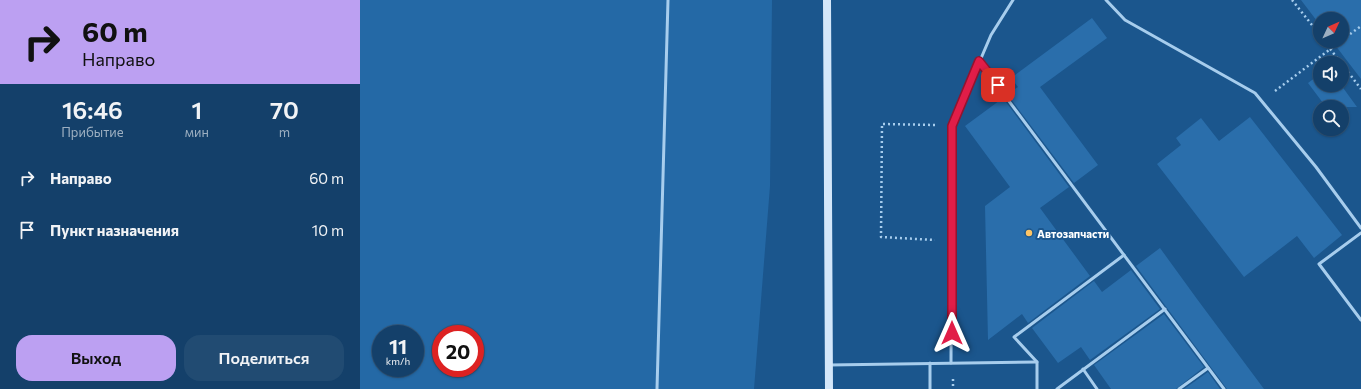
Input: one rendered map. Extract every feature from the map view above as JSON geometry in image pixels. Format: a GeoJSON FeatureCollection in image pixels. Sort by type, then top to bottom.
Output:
{"type":"FeatureCollection","features":[{"type":"Feature","properties":{"kind":"main road"},"geometry":{"type":"LineString","coordinates":[[827,0],[829,389]]}},
{"type":"Feature","properties":{"kind":"lane"},"geometry":{"type":"LineString","coordinates":[[657,389],[668,0]]}},
{"type":"Feature","properties":{"kind":"lane"},"geometry":{"type":"LineString","coordinates":[[952,363],[952,126],[990,35],[1012,0]]}},
{"type":"Feature","properties":{"kind":"lane"},"geometry":{"type":"LineString","coordinates":[[1106,0],[1125,20],[1255,93],[1316,167],[1361,228]]}},
{"type":"Feature","properties":{"kind":"lane"},"geometry":{"type":"LineString","coordinates":[[979,61],[1224,389]]}},
{"type":"Feature","properties":{"kind":"lane"},"geometry":{"type":"LineString","coordinates":[[1361,233],[1319,264],[1361,320]]}},
{"type":"Feature","properties":{"kind":"lane"},"geometry":{"type":"LineString","coordinates":[[1037,389],[1037,362],[1014,337],[1124,255]]}},
{"type":"Feature","properties":{"kind":"lane"},"geometry":{"type":"LineString","coordinates":[[1057,389],[1164,309]]}},
{"type":"Feature","properties":{"kind":"lane"},"geometry":{"type":"LineString","coordinates":[[829,365],[1037,362]]}},
{"type":"Feature","properties":{"kind":"lane"},"geometry":{"type":"LineString","coordinates":[[930,363],[930,389]]}},
{"type":"Feature","properties":{"kind":"lane"},"geometry":{"type":"LineString","coordinates":[[1179,389],[1208,368]]}},
{"type":"Feature","properties":{"kind":"lane"},"geometry":{"type":"LineString","coordinates":[[1083,369],[1097,389]]}},
{"type":"Feature","properties":{"kind":"path"},"geometry":{"type":"LineString","coordinates":[[1292,0],[1313,26]]}},
{"type":"Feature","properties":{"kind":"path"},"geometry":{"type":"LineString","coordinates":[[1349,35],[1361,26]]}},
{"type":"Feature","properties":{"kind":"path"},"geometry":{"type":"LineString","coordinates":[[1262,102],[1331,49],[1336,56]]}},
{"type":"Feature","properties":{"kind":"path"},"geometry":{"type":"LineString","coordinates":[[1349,73],[1361,89]]}},
{"type":"Feature","properties":{"kind":"path"},"geometry":{"type":"LineString","coordinates":[[952,126],[882,124],[881,237],[952,240]]}},
{"type":"Feature","properties":{"kind":"shaded area"},"geometry":{"type":"Polygon","coordinates":[[[360,0],[772,0],[770,186],[754,389],[360,389],[360,0]]]}},
{"type":"Feature","properties":{"kind":"building"},"geometry":{"type":"Polygon","coordinates":[[[1301,0],[1361,0],[1361,79],[1349,63],[1349,56],[1343,56],[1337,48],[1349,48],[1349,12],[1313,12],[1313,16],[1301,0]]]}},
{"type":"Feature","properties":{"kind":"building"},"geometry":{"type":"Polygon","coordinates":[[[1092,18],[1107,38],[1040,87],[1098,165],[1074,183],[1007,94],[1018,87],[1011,78],[1092,18]]]}},
{"type":"Feature","properties":{"kind":"building"},"geometry":{"type":"Polygon","coordinates":[[[1313,79],[1313,90],[1308,83],[1313,79]]]}},
{"type":"Feature","properties":{"kind":"building"},"geometry":{"type":"Polygon","coordinates":[[[1315,92],[1346,92],[1357,107],[1349,107],[1349,100],[1321,100],[1315,92]]]}},
{"type":"Feature","properties":{"kind":"building"},"geometry":{"type":"Polygon","coordinates":[[[1003,98],[1069,187],[1040,208],[1090,276],[1028,323],[1022,314],[988,340],[985,206],[1010,187],[965,126],[1003,98]]]}},
{"type":"Feature","properties":{"kind":"building"},"geometry":{"type":"Polygon","coordinates":[[[1250,117],[1342,235],[1314,258],[1297,236],[1244,277],[1157,164],[1181,145],[1176,138],[1201,118],[1219,141],[1250,117]]]}},
{"type":"Feature","properties":{"kind":"building"},"geometry":{"type":"Polygon","coordinates":[[[1160,248],[1264,389],[1227,389],[1136,266],[1160,248]]]}},
{"type":"Feature","properties":{"kind":"building"},"geometry":{"type":"Polygon","coordinates":[[[1131,270],[1160,309],[1090,360],[1081,347],[1058,363],[1032,328],[1094,281],[1102,292],[1131,270]]]}},
{"type":"Feature","properties":{"kind":"building"},"geometry":{"type":"Polygon","coordinates":[[[1164,314],[1204,367],[1176,389],[1111,389],[1094,365],[1164,314]]]}},
{"type":"Feature","properties":{"kind":"building"},"geometry":{"type":"Polygon","coordinates":[[[1208,372],[1220,389],[1184,389],[1208,372]]]}},
{"type":"Feature","properties":{"kind":"place","name":"Автозапчасти"},"geometry":{"type":"Point","coordinates":[1029,233]}},
{"type":"Feature","properties":{"kind":"route"},"geometry":{"type":"LineString","coordinates":[[952,333],[952,126],[979,61],[998,85]]}}]}
